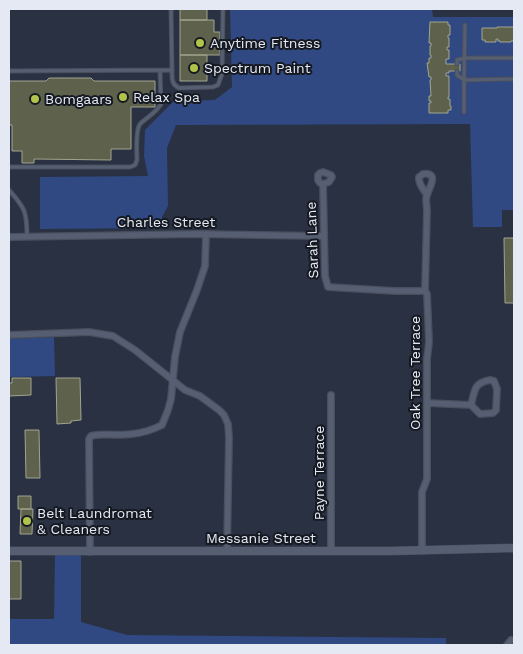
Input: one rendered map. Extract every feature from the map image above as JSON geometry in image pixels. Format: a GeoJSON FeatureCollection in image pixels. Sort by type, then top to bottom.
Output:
{"type":"FeatureCollection","features":[{"type":"Feature","properties":{"kind":"street","name":"Sarah Lane"},"geometry":{"type":"LineString","coordinates":[[323,184],[325,276],[328,287],[425,291]]}},
{"type":"Feature","properties":{"kind":"street","name":"Oak Tree Terrace"},"geometry":{"type":"LineString","coordinates":[[422,550],[422,492],[427,479],[427,358],[429,342],[427,294],[425,291],[427,195]]}},
{"type":"Feature","properties":{"kind":"street","name":"Charles Street"},"geometry":{"type":"LineString","coordinates":[[9,237],[206,234],[324,236]]}},
{"type":"Feature","properties":{"kind":"street"},"geometry":{"type":"LineString","coordinates":[[90,552],[88,439],[97,434],[130,435],[150,431],[162,424],[168,410],[180,332],[205,266],[206,234]]}},
{"type":"Feature","properties":{"kind":"street"},"geometry":{"type":"LineString","coordinates":[[9,335],[89,332],[113,336],[136,350],[185,390],[210,402],[224,415],[228,424],[229,450],[227,551]]}},
{"type":"Feature","properties":{"kind":"street"},"geometry":{"type":"LineString","coordinates":[[427,403],[471,405],[480,414],[493,413],[496,410],[494,381],[482,381],[478,384],[475,388],[471,405]]}},
{"type":"Feature","properties":{"kind":"street","name":"Payne Terrace"},"geometry":{"type":"LineString","coordinates":[[331,551],[332,395]]}},
{"type":"Feature","properties":{"kind":"street","name":"Messanie Street"},"geometry":{"type":"LineString","coordinates":[[9,551],[331,551],[514,548]]}},
{"type":"Feature","properties":{"kind":"lane"},"geometry":{"type":"LineString","coordinates":[[171,9],[173,82],[179,88],[213,87],[218,85],[222,74],[223,9]]}},
{"type":"Feature","properties":{"kind":"lane"},"geometry":{"type":"LineString","coordinates":[[464,112],[465,25]]}},
{"type":"Feature","properties":{"kind":"lane"},"geometry":{"type":"LineString","coordinates":[[457,64],[457,60],[465,58],[514,58]]}},
{"type":"Feature","properties":{"kind":"lane"},"geometry":{"type":"LineString","coordinates":[[9,167],[130,167],[135,165],[137,160],[137,131],[140,125],[158,109],[160,104],[160,70]]}},
{"type":"Feature","properties":{"kind":"lane"},"geometry":{"type":"LineString","coordinates":[[9,71],[172,70]]}},
{"type":"Feature","properties":{"kind":"lane"},"geometry":{"type":"LineString","coordinates":[[457,71],[457,75],[464,80],[514,79]]}},
{"type":"Feature","properties":{"kind":"lane"},"geometry":{"type":"LineString","coordinates":[[9,190],[23,207],[27,223],[27,236]]}},
{"type":"Feature","properties":{"kind":"shaded area"},"geometry":{"type":"Polygon","coordinates":[[[230,9],[432,9],[433,17],[514,17],[514,210],[502,210],[502,227],[473,227],[470,124],[176,125],[167,148],[168,206],[162,217],[162,228],[40,229],[40,177],[148,176],[144,156],[145,130],[174,101],[215,100],[232,87],[230,9]]]}},
{"type":"Feature","properties":{"kind":"shaded area"},"geometry":{"type":"Polygon","coordinates":[[[54,337],[55,376],[9,377],[9,339],[54,337]]]}},
{"type":"Feature","properties":{"kind":"shaded area"},"geometry":{"type":"Polygon","coordinates":[[[55,554],[81,555],[81,622],[127,635],[446,638],[446,645],[9,645],[9,619],[54,619],[55,554]]]}},
{"type":"Feature","properties":{"kind":"building"},"geometry":{"type":"Polygon","coordinates":[[[180,9],[207,9],[207,20],[180,20],[180,9]]]}},
{"type":"Feature","properties":{"kind":"building","name":"Anytime Fitness"},"geometry":{"type":"Polygon","coordinates":[[[180,20],[214,20],[214,32],[220,32],[220,55],[180,55],[180,20]]]}},
{"type":"Feature","properties":{"kind":"building"},"geometry":{"type":"Polygon","coordinates":[[[430,22],[448,22],[448,25],[450,25],[450,35],[448,35],[449,47],[447,47],[449,59],[446,59],[446,64],[460,64],[460,71],[449,71],[449,73],[446,73],[446,76],[449,76],[448,99],[450,99],[451,106],[451,110],[448,110],[448,113],[429,113],[431,77],[429,77],[427,63],[429,63],[429,58],[431,58],[431,43],[429,43],[430,22]]]}},
{"type":"Feature","properties":{"kind":"building"},"geometry":{"type":"Polygon","coordinates":[[[514,27],[514,41],[500,42],[496,39],[496,42],[485,42],[485,40],[482,40],[482,28],[514,27]]]}},
{"type":"Feature","properties":{"kind":"building","name":"Spectrum Paint"},"geometry":{"type":"Polygon","coordinates":[[[180,55],[207,55],[207,81],[180,81],[180,55]]]}},
{"type":"Feature","properties":{"kind":"building"},"geometry":{"type":"Polygon","coordinates":[[[49,78],[91,78],[94,81],[155,81],[155,107],[131,107],[131,149],[111,149],[111,160],[34,159],[34,163],[22,163],[22,151],[12,151],[12,125],[9,125],[9,81],[46,81],[49,78]]]}},
{"type":"Feature","properties":{"kind":"building"},"geometry":{"type":"Polygon","coordinates":[[[504,238],[514,238],[514,303],[505,303],[504,238]]]}},
{"type":"Feature","properties":{"kind":"building"},"geometry":{"type":"Polygon","coordinates":[[[12,378],[31,378],[31,395],[9,396],[9,383],[12,383],[12,378]]]}},
{"type":"Feature","properties":{"kind":"building"},"geometry":{"type":"Polygon","coordinates":[[[56,378],[80,378],[81,420],[57,424],[56,378]]]}},
{"type":"Feature","properties":{"kind":"building"},"geometry":{"type":"Polygon","coordinates":[[[25,430],[39,430],[40,478],[26,478],[25,430]]]}},
{"type":"Feature","properties":{"kind":"building"},"geometry":{"type":"Polygon","coordinates":[[[18,496],[31,496],[31,509],[18,509],[18,496]]]}},
{"type":"Feature","properties":{"kind":"building","name":"Belt Laundromat & Cleaners"},"geometry":{"type":"Polygon","coordinates":[[[21,509],[33,509],[32,534],[20,534],[21,509]]]}},
{"type":"Feature","properties":{"kind":"building"},"geometry":{"type":"Polygon","coordinates":[[[9,561],[21,561],[21,599],[9,599],[9,561]]]}},
{"type":"Feature","properties":{"kind":"place","name":"Anytime Fitness"},"geometry":{"type":"Point","coordinates":[200,43]}},
{"type":"Feature","properties":{"kind":"place","name":"Spectrum Paint"},"geometry":{"type":"Point","coordinates":[194,68]}},
{"type":"Feature","properties":{"kind":"place","name":"Relax Spa"},"geometry":{"type":"Point","coordinates":[123,97]}},
{"type":"Feature","properties":{"kind":"place","name":"Bomgaars"},"geometry":{"type":"Point","coordinates":[35,99]}},
{"type":"Feature","properties":{"kind":"place","name":"Belt Laundromat & Cleaners"},"geometry":{"type":"Point","coordinates":[27,521]}}]}
